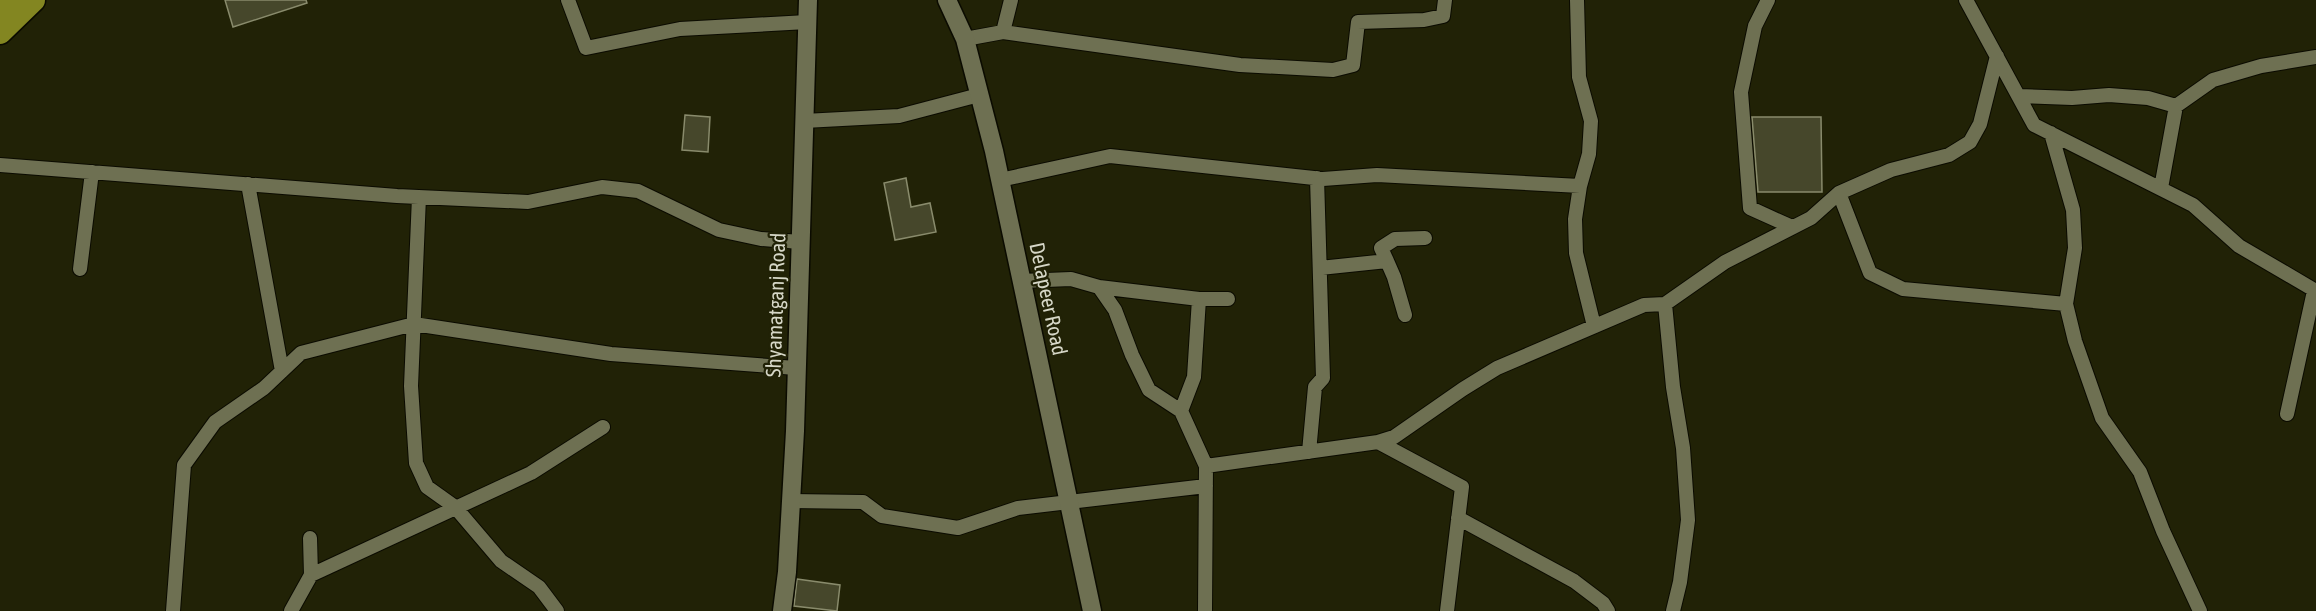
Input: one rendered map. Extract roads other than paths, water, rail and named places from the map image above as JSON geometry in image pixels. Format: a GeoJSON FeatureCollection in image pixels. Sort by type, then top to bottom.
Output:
{"type":"FeatureCollection","features":[{"type":"Feature","properties":{"kind":"highway"},"geometry":{"type":"LineString","coordinates":[[0,4],[4,0]]}},
{"type":"Feature","properties":{"kind":"highway"},"geometry":{"type":"LineString","coordinates":[[0,33],[33,0]]}},
{"type":"Feature","properties":{"kind":"street"},"geometry":{"type":"LineString","coordinates":[[568,0],[586,48],[680,29],[807,22]]}},
{"type":"Feature","properties":{"kind":"street","name":"Shyamatganj Road"},"geometry":{"type":"LineString","coordinates":[[782,611],[787,572],[791,501],[808,0]]}},
{"type":"Feature","properties":{"kind":"street","name":"Delapeer Road"},"geometry":{"type":"LineString","coordinates":[[947,0],[965,39],[1000,180],[1092,611]]}},
{"type":"Feature","properties":{"kind":"street"},"geometry":{"type":"LineString","coordinates":[[1003,32],[1011,0]]}},
{"type":"Feature","properties":{"kind":"street"},"geometry":{"type":"LineString","coordinates":[[965,39],[1003,32],[1240,65],[1333,70],[1353,65],[1358,22],[1424,20],[1443,16],[1445,0]]}},
{"type":"Feature","properties":{"kind":"street"},"geometry":{"type":"LineString","coordinates":[[1577,0],[1579,77],[1591,121],[1589,154],[1580,186],[1575,219],[1576,252],[1594,326]]}},
{"type":"Feature","properties":{"kind":"street"},"geometry":{"type":"LineString","coordinates":[[1767,0],[1755,26],[1741,92],[1750,208],[1792,228]]}},
{"type":"Feature","properties":{"kind":"street"},"geometry":{"type":"LineString","coordinates":[[1965,0],[2034,125],[2193,205],[2239,246],[2315,291],[2287,414]]}},
{"type":"Feature","properties":{"kind":"street"},"geometry":{"type":"LineString","coordinates":[[1206,466],[1378,442],[1394,437],[1497,368],[1644,305],[1665,304],[1725,262],[1811,218],[1839,193],[1891,170],[1949,155],[1970,142],[1980,124],[1997,56]]}},
{"type":"Feature","properties":{"kind":"street"},"geometry":{"type":"LineString","coordinates":[[2161,189],[2176,106],[2213,81],[2261,66],[2315,56]]}},
{"type":"Feature","properties":{"kind":"street"},"geometry":{"type":"LineString","coordinates":[[804,121],[899,116],[979,95]]}},
{"type":"Feature","properties":{"kind":"street"},"geometry":{"type":"LineString","coordinates":[[2019,96],[2072,98],[2109,95],[2148,98],[2176,106]]}},
{"type":"Feature","properties":{"kind":"street"},"geometry":{"type":"LineString","coordinates":[[2051,133],[2073,210],[2074,248],[2066,304],[2075,341],[2102,418],[2140,472],[2163,531],[2200,611]]}},
{"type":"Feature","properties":{"kind":"street"},"geometry":{"type":"LineString","coordinates":[[1000,180],[1110,156],[1317,178],[1377,176],[1580,186]]}},
{"type":"Feature","properties":{"kind":"street"},"geometry":{"type":"LineString","coordinates":[[0,165],[419,197],[528,202],[602,187],[638,191],[719,230],[761,239],[800,242]]}},
{"type":"Feature","properties":{"kind":"street"},"geometry":{"type":"LineString","coordinates":[[80,270],[92,172]]}},
{"type":"Feature","properties":{"kind":"street"},"geometry":{"type":"LineString","coordinates":[[1309,452],[1315,387],[1323,378],[1317,178]]}},
{"type":"Feature","properties":{"kind":"street"},"geometry":{"type":"LineString","coordinates":[[248,184],[282,371]]}},
{"type":"Feature","properties":{"kind":"street"},"geometry":{"type":"LineString","coordinates":[[1839,193],[1870,273],[1886,281],[1903,289],[2066,304]]}},
{"type":"Feature","properties":{"kind":"street"},"geometry":{"type":"LineString","coordinates":[[419,197],[411,386],[416,463],[427,487],[455,507],[501,561],[539,587],[557,611]]}},
{"type":"Feature","properties":{"kind":"street"},"geometry":{"type":"LineString","coordinates":[[1405,315],[1394,277],[1381,248],[1395,239],[1425,238]]}},
{"type":"Feature","properties":{"kind":"street"},"geometry":{"type":"LineString","coordinates":[[1320,268],[1387,261]]}},
{"type":"Feature","properties":{"kind":"street"},"geometry":{"type":"LineString","coordinates":[[1021,281],[1071,279],[1099,287],[1199,299],[1228,299]]}},
{"type":"Feature","properties":{"kind":"street"},"geometry":{"type":"LineString","coordinates":[[1099,287],[1115,310],[1132,355],[1149,390],[1181,411],[1206,466],[1205,611]]}},
{"type":"Feature","properties":{"kind":"street"},"geometry":{"type":"LineString","coordinates":[[1181,411],[1194,377],[1199,299]]}},
{"type":"Feature","properties":{"kind":"street"},"geometry":{"type":"LineString","coordinates":[[1665,304],[1673,387],[1683,448],[1688,520],[1680,582],[1673,611]]}},
{"type":"Feature","properties":{"kind":"street"},"geometry":{"type":"LineString","coordinates":[[173,611],[184,465],[215,422],[264,388],[301,353],[414,324],[611,354],[796,368]]}},
{"type":"Feature","properties":{"kind":"street"},"geometry":{"type":"LineString","coordinates":[[311,575],[531,473],[603,427]]}},
{"type":"Feature","properties":{"kind":"street"},"geometry":{"type":"LineString","coordinates":[[1378,442],[1462,487],[1447,611]]}},
{"type":"Feature","properties":{"kind":"street"},"geometry":{"type":"LineString","coordinates":[[791,501],[863,502],[882,516],[958,528],[1018,508],[1206,486]]}},
{"type":"Feature","properties":{"kind":"street"},"geometry":{"type":"LineString","coordinates":[[1458,518],[1574,581],[1603,603],[1608,611]]}},
{"type":"Feature","properties":{"kind":"street"},"geometry":{"type":"LineString","coordinates":[[291,611],[311,575],[310,538]]}}]}
